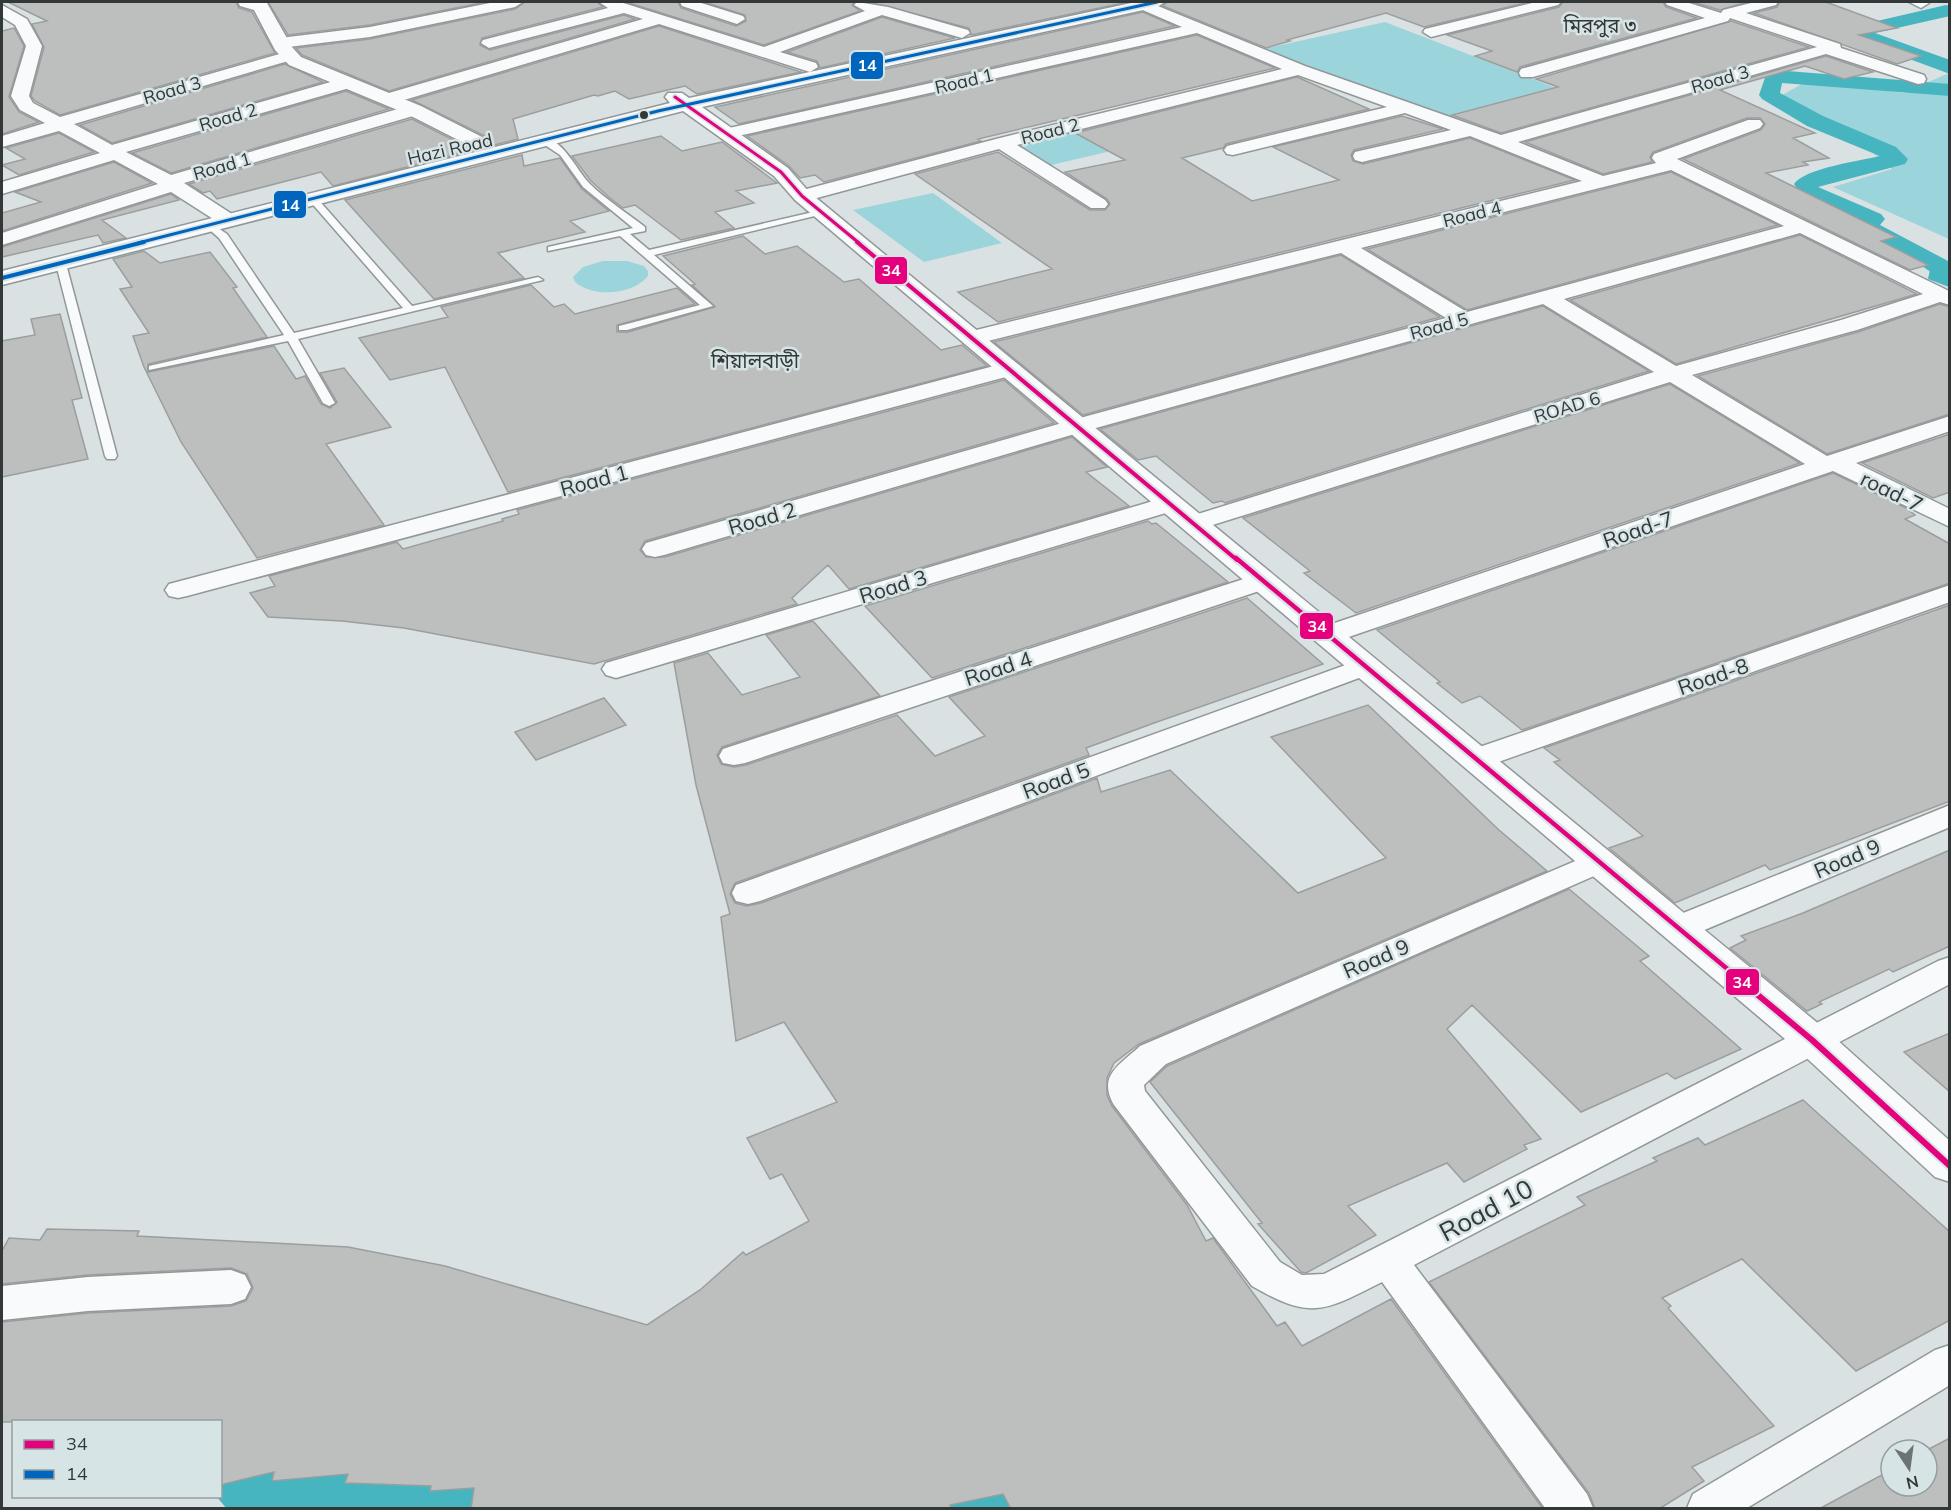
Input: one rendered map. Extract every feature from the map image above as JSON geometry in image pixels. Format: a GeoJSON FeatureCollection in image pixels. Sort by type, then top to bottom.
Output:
{"type":"FeatureCollection","features":[{"type":"Feature","properties":{"kind":"street"},"geometry":{"type":"LineString","coordinates":[[248,2],[261,7],[285,49],[347,83],[414,110],[472,150],[542,139],[652,107],[758,177],[812,205]]}},
{"type":"Feature","properties":{"kind":"street","name":"Road 3"},"geometry":{"type":"LineString","coordinates":[[2,142],[285,49],[438,20],[515,2]]}},
{"type":"Feature","properties":{"kind":"street"},"geometry":{"type":"LineString","coordinates":[[606,2],[819,69],[1150,3],[1200,28],[1299,70],[1500,141],[1601,182]]}},
{"type":"Feature","properties":{"kind":"street"},"geometry":{"type":"LineString","coordinates":[[388,99],[525,60],[654,17],[690,2],[737,19]]}},
{"type":"Feature","properties":{"kind":"street"},"geometry":{"type":"LineString","coordinates":[[851,2],[879,6],[963,33]]}},
{"type":"Feature","properties":{"kind":"street"},"geometry":{"type":"LineString","coordinates":[[819,69],[963,33],[1113,2]]}},
{"type":"Feature","properties":{"kind":"street"},"geometry":{"type":"LineString","coordinates":[[1431,32],[1553,2]]}},
{"type":"Feature","properties":{"kind":"street"},"geometry":{"type":"LineString","coordinates":[[1527,73],[1722,18],[1672,2]]}},
{"type":"Feature","properties":{"kind":"street"},"geometry":{"type":"LineString","coordinates":[[1771,2],[1729,13],[1834,47],[1827,49]]}},
{"type":"Feature","properties":{"kind":"street"},"geometry":{"type":"LineString","coordinates":[[765,52],[826,33],[879,6]]}},
{"type":"Feature","properties":{"kind":"street"},"geometry":{"type":"LineString","coordinates":[[525,60],[484,41],[624,8]]}},
{"type":"Feature","properties":{"kind":"street"},"geometry":{"type":"LineString","coordinates":[[5,14],[27,30],[34,46],[20,96],[26,106],[172,183],[217,218]]}},
{"type":"Feature","properties":{"kind":"street"},"geometry":{"type":"LineString","coordinates":[[438,20],[458,29]]}},
{"type":"Feature","properties":{"kind":"street","name":"Road 1"},"geometry":{"type":"LineString","coordinates":[[729,133],[1200,28]]}},
{"type":"Feature","properties":{"kind":"street","name":"Road 3"},"geometry":{"type":"LineString","coordinates":[[1500,141],[1827,49]]}},
{"type":"Feature","properties":{"kind":"street"},"geometry":{"type":"LineString","coordinates":[[1827,49],[1918,79]]}},
{"type":"Feature","properties":{"kind":"street"},"geometry":{"type":"LineString","coordinates":[[12,61],[32,56]]}},
{"type":"Feature","properties":{"kind":"street","name":"Hazi Road"},"geometry":{"type":"LineString","coordinates":[[2,278],[61,264],[217,218],[472,150],[819,69]]}},
{"type":"Feature","properties":{"kind":"street","name":"Road 2"},"geometry":{"type":"LineString","coordinates":[[812,205],[1002,143],[1299,70]]}},
{"type":"Feature","properties":{"kind":"street","name":"Road 2"},"geometry":{"type":"LineString","coordinates":[[2,188],[347,83]]}},
{"type":"Feature","properties":{"kind":"street"},"geometry":{"type":"LineString","coordinates":[[2,101],[20,96]]}},
{"type":"Feature","properties":{"kind":"street"},"geometry":{"type":"LineString","coordinates":[[680,101],[782,172],[812,205],[1812,1040],[1950,1166]]}},
{"type":"Feature","properties":{"kind":"street"},"geometry":{"type":"LineString","coordinates":[[1233,150],[1405,108]]}},
{"type":"Feature","properties":{"kind":"street","name":"Road 1"},"geometry":{"type":"LineString","coordinates":[[2,239],[172,183],[414,110]]}},
{"type":"Feature","properties":{"kind":"street"},"geometry":{"type":"LineString","coordinates":[[1754,124],[1661,158],[1946,297]]}},
{"type":"Feature","properties":{"kind":"street"},"geometry":{"type":"LineString","coordinates":[[1362,156],[1470,131]]}},
{"type":"Feature","properties":{"kind":"street"},"geometry":{"type":"LineString","coordinates":[[1002,143],[1098,204]]}},
{"type":"Feature","properties":{"kind":"street","name":"Hazi Road"},"geometry":{"type":"LineString","coordinates":[[2,264],[312,198],[472,150]]}},
{"type":"Feature","properties":{"kind":"street","name":"Road 4"},"geometry":{"type":"LineString","coordinates":[[972,338],[1674,164]]}},
{"type":"Feature","properties":{"kind":"street","name":"Road 5"},"geometry":{"type":"LineString","coordinates":[[1077,426],[1801,226]]}},
{"type":"Feature","properties":{"kind":"street"},"geometry":{"type":"LineString","coordinates":[[1344,246],[1464,320]]}},
{"type":"Feature","properties":{"kind":"street","name":"road-7"},"geometry":{"type":"LineString","coordinates":[[1546,297],[1672,374],[1829,464],[1950,519]]}},
{"type":"Feature","properties":{"kind":"street","name":"ROAD 6"},"geometry":{"type":"LineString","coordinates":[[1194,523],[1672,374],[1946,297]]}},
{"type":"Feature","properties":{"kind":"street","name":"Road 1"},"geometry":{"type":"LineString","coordinates":[[178,590],[1009,369]]}},
{"type":"Feature","properties":{"kind":"street","name":"Road-7"},"geometry":{"type":"LineString","coordinates":[[1327,635],[1950,423]]}},
{"type":"Feature","properties":{"kind":"street","name":"Road 2"},"geometry":{"type":"LineString","coordinates":[[655,549],[1077,426]]}},
{"type":"Feature","properties":{"kind":"street","name":"Road 3"},"geometry":{"type":"LineString","coordinates":[[615,669],[1170,504]]}},
{"type":"Feature","properties":{"kind":"street","name":"Road 4"},"geometry":{"type":"LineString","coordinates":[[734,756],[1262,581]]}},
{"type":"Feature","properties":{"kind":"street","name":"Road-8"},"geometry":{"type":"LineString","coordinates":[[1476,759],[1950,592]]}},
{"type":"Feature","properties":{"kind":"street","name":"Road 5"},"geometry":{"type":"LineString","coordinates":[[748,893],[1365,666]]}},
{"type":"Feature","properties":{"kind":"street","name":"Road 9"},"geometry":{"type":"LineString","coordinates":[[1678,928],[1950,815]]}},
{"type":"Feature","properties":{"kind":"street","name":"Road 9"},"geometry":{"type":"LineString","coordinates":[[1153,1055],[1599,862]]}},
{"type":"Feature","properties":{"kind":"street","name":"Road 10"},"geometry":{"type":"LineString","coordinates":[[1153,1055],[1125,1081],[1127,1095],[1266,1274],[1297,1292],[1329,1290],[1950,969]]}},
{"type":"Feature","properties":{"kind":"street"},"geometry":{"type":"LineString","coordinates":[[1389,1260],[1571,1509]]}},
{"type":"Feature","properties":{"kind":"street"},"geometry":{"type":"LineString","coordinates":[[2,1303],[88,1294],[231,1287]]}},
{"type":"Feature","properties":{"kind":"street"},"geometry":{"type":"LineString","coordinates":[[1709,1509],[1950,1363]]}},
{"type":"Feature","properties":{"kind":"lane"},"geometry":{"type":"LineString","coordinates":[[542,139],[563,153],[586,185],[641,229],[552,249]]}},
{"type":"Feature","properties":{"kind":"lane"},"geometry":{"type":"LineString","coordinates":[[312,198],[410,310]]}},
{"type":"Feature","properties":{"kind":"lane"},"geometry":{"type":"LineString","coordinates":[[646,254],[812,205]]}},
{"type":"Feature","properties":{"kind":"lane"},"geometry":{"type":"LineString","coordinates":[[217,218],[223,236],[291,337],[329,403]]}},
{"type":"Feature","properties":{"kind":"lane"},"geometry":{"type":"LineString","coordinates":[[622,233],[708,306],[623,328]]}},
{"type":"Feature","properties":{"kind":"lane"},"geometry":{"type":"LineString","coordinates":[[61,264],[111,456]]}},
{"type":"Feature","properties":{"kind":"lane"},"geometry":{"type":"LineString","coordinates":[[153,368],[538,280]]}},
{"type":"Feature","properties":{"kind":"shaded area"},"geometry":{"type":"Polygon","coordinates":[[[1385,22],[1556,88],[1440,120],[1254,51],[1385,22]]]}},
{"type":"Feature","properties":{"kind":"shaded area"},"geometry":{"type":"Polygon","coordinates":[[[1949,73],[1949,239],[1833,187],[1892,169],[1844,129],[1777,98],[1807,81],[1904,93],[1949,73]]]}},
{"type":"Feature","properties":{"kind":"shaded area"},"geometry":{"type":"Polygon","coordinates":[[[1133,114],[1145,119],[1158,140],[1047,166],[1007,143],[1133,114]]]}},
{"type":"Feature","properties":{"kind":"shaded area"},"geometry":{"type":"Polygon","coordinates":[[[933,193],[1002,243],[924,262],[853,210],[933,193]]]}},
{"type":"Feature","properties":{"kind":"shaded area"},"geometry":{"type":"Polygon","coordinates":[[[603,261],[627,261],[644,266],[648,271],[648,276],[633,287],[613,292],[592,290],[575,282],[573,277],[583,267],[603,261]]]}},
{"type":"Feature","properties":{"kind":"water"},"geometry":{"type":"Polygon","coordinates":[[[1941,261],[1949,265],[1949,287],[1928,279],[1931,265],[1941,261]]]}},
{"type":"Feature","properties":{"kind":"water"},"geometry":{"type":"Polygon","coordinates":[[[222,1435],[797,1508],[226,1508],[218,1498],[222,1498],[222,1435]]]}},
{"type":"Feature","properties":{"kind":"water"},"geometry":{"type":"Polygon","coordinates":[[[989,1483],[1031,1508],[904,1508],[989,1483]]]}},
{"type":"Feature","properties":{"kind":"building"},"geometry":{"type":"Polygon","coordinates":[[[8,2],[236,2],[239,8],[252,12],[275,53],[60,115],[35,101],[31,96],[44,47],[32,24],[47,21],[8,2]]]}},
{"type":"Feature","properties":{"kind":"building"},"geometry":{"type":"Polygon","coordinates":[[[268,2],[486,2],[370,25],[288,35],[268,2]]]}},
{"type":"Feature","properties":{"kind":"building"},"geometry":{"type":"Polygon","coordinates":[[[525,2],[597,2],[603,7],[482,38],[480,45],[490,50],[624,15],[635,19],[389,91],[302,55],[296,48],[370,39],[515,9],[525,2]]]}},
{"type":"Feature","properties":{"kind":"building"},"geometry":{"type":"Polygon","coordinates":[[[626,2],[678,2],[681,8],[736,26],[746,21],[745,15],[704,2],[854,2],[852,5],[860,11],[764,45],[626,2]]]}},
{"type":"Feature","properties":{"kind":"building"},"geometry":{"type":"Polygon","coordinates":[[[868,2],[1128,2],[971,35],[969,28],[868,2]]]}},
{"type":"Feature","properties":{"kind":"building"},"geometry":{"type":"Polygon","coordinates":[[[1167,2],[1529,2],[1424,27],[1386,13],[1287,40],[1290,41],[1266,48],[1163,6],[1167,2]]]}},
{"type":"Feature","properties":{"kind":"building"},"geometry":{"type":"Polygon","coordinates":[[[1563,2],[1663,2],[1666,7],[1697,18],[1520,67],[1517,72],[1475,56],[1492,51],[1447,35],[1559,7],[1563,2]]]}},
{"type":"Feature","properties":{"kind":"building"},"geometry":{"type":"Polygon","coordinates":[[[1692,2],[1748,2],[1720,10],[1692,2]]]}},
{"type":"Feature","properties":{"kind":"building"},"geometry":{"type":"Polygon","coordinates":[[[1780,2],[1826,2],[1897,28],[1859,35],[1921,56],[1897,64],[1754,13],[1777,7],[1780,2]]]}},
{"type":"Feature","properties":{"kind":"building"},"geometry":{"type":"Polygon","coordinates":[[[1143,12],[1175,26],[739,124],[715,107],[1143,12]]]}},
{"type":"Feature","properties":{"kind":"building"},"geometry":{"type":"Polygon","coordinates":[[[882,17],[955,38],[820,68],[817,61],[787,52],[882,17]]]}},
{"type":"Feature","properties":{"kind":"building"},"geometry":{"type":"Polygon","coordinates":[[[1731,21],[1809,47],[1501,133],[1452,115],[1558,87],[1536,79],[1731,21]]]}},
{"type":"Feature","properties":{"kind":"building"},"geometry":{"type":"Polygon","coordinates":[[[659,26],[801,72],[697,94],[685,86],[629,99],[615,91],[594,95],[513,119],[518,139],[486,147],[489,142],[485,136],[412,100],[659,26]]]}},
{"type":"Feature","properties":{"kind":"building"},"geometry":{"type":"Polygon","coordinates":[[[14,28],[24,46],[9,97],[19,112],[39,122],[2,134],[2,31],[14,28]]]}},
{"type":"Feature","properties":{"kind":"building"},"geometry":{"type":"Polygon","coordinates":[[[1197,35],[1275,68],[978,139],[981,141],[824,182],[815,175],[800,178],[789,166],[747,136],[1197,35]]]}},
{"type":"Feature","properties":{"kind":"building"},"geometry":{"type":"Polygon","coordinates":[[[1826,56],[1873,72],[1844,79],[1805,66],[1720,90],[1815,133],[1793,138],[1829,158],[1803,162],[1808,165],[1766,173],[1896,237],[1881,241],[1928,265],[1910,270],[1683,159],[1761,130],[1765,124],[1760,118],[1747,118],[1653,152],[1650,157],[1652,162],[1603,174],[1525,142],[1826,56]]]}},
{"type":"Feature","properties":{"kind":"building"},"geometry":{"type":"Polygon","coordinates":[[[285,64],[323,82],[112,143],[80,125],[285,64]]]}},
{"type":"Feature","properties":{"kind":"building"},"geometry":{"type":"Polygon","coordinates":[[[1297,77],[1369,109],[1226,144],[1223,148],[1182,158],[1252,201],[1339,180],[1273,147],[1402,116],[1443,129],[1354,150],[1351,155],[1353,161],[1363,164],[1470,138],[1575,180],[998,322],[958,292],[1052,269],[915,174],[998,152],[1090,210],[1105,210],[1110,204],[1107,199],[1065,172],[1125,160],[1075,133],[1297,77]]]}},
{"type":"Feature","properties":{"kind":"building"},"geometry":{"type":"Polygon","coordinates":[[[346,91],[389,109],[171,173],[132,153],[346,91]]]}},
{"type":"Feature","properties":{"kind":"building"},"geometry":{"type":"Polygon","coordinates":[[[412,119],[469,148],[481,148],[333,186],[321,172],[217,199],[210,191],[203,193],[189,184],[412,119]]]}},
{"type":"Feature","properties":{"kind":"building"},"geometry":{"type":"Polygon","coordinates":[[[59,133],[94,152],[19,175],[2,165],[25,159],[6,148],[59,133]]]}},
{"type":"Feature","properties":{"kind":"building"},"geometry":{"type":"Polygon","coordinates":[[[661,136],[682,151],[722,142],[777,183],[736,191],[754,203],[715,212],[734,228],[681,240],[635,205],[623,208],[610,198],[591,181],[572,156],[661,136]]]}},
{"type":"Feature","properties":{"kind":"building"},"geometry":{"type":"Polygon","coordinates":[[[522,155],[524,166],[560,158],[582,189],[609,211],[570,221],[585,232],[498,253],[524,278],[434,299],[345,200],[522,155]]]}},
{"type":"Feature","properties":{"kind":"building"},"geometry":{"type":"Polygon","coordinates":[[[114,162],[152,183],[2,231],[2,213],[41,202],[15,192],[114,162]]]}},
{"type":"Feature","properties":{"kind":"building"},"geometry":{"type":"Polygon","coordinates":[[[1671,172],[1778,225],[1467,310],[1367,249],[1671,172]]]}},
{"type":"Feature","properties":{"kind":"building"},"geometry":{"type":"Polygon","coordinates":[[[171,194],[179,200],[102,220],[126,238],[103,243],[98,235],[2,257],[2,247],[171,194]]]}},
{"type":"Feature","properties":{"kind":"building"},"geometry":{"type":"Polygon","coordinates":[[[1800,235],[1917,294],[1676,364],[1570,300],[1800,235]]]}},
{"type":"Feature","properties":{"kind":"building"},"geometry":{"type":"Polygon","coordinates":[[[743,236],[765,254],[797,246],[844,282],[859,279],[941,350],[962,345],[987,366],[508,492],[445,367],[390,380],[359,338],[448,317],[441,307],[531,285],[554,307],[564,304],[575,314],[677,288],[695,304],[617,325],[617,332],[628,332],[715,307],[692,285],[695,284],[663,256],[743,236]]]}},
{"type":"Feature","properties":{"kind":"building"},"geometry":{"type":"Polygon","coordinates":[[[144,251],[160,263],[210,252],[237,287],[233,288],[267,337],[148,364],[148,372],[274,346],[296,379],[305,376],[321,404],[330,408],[337,402],[320,373],[344,368],[391,427],[326,444],[384,525],[257,558],[181,442],[144,367],[133,336],[149,333],[120,289],[132,287],[113,259],[144,251]]]}},
{"type":"Feature","properties":{"kind":"building"},"geometry":{"type":"Polygon","coordinates":[[[1341,255],[1440,317],[1083,415],[994,342],[1341,255]]]}},
{"type":"Feature","properties":{"kind":"building"},"geometry":{"type":"Polygon","coordinates":[[[1940,304],[1950,307],[1950,414],[1827,454],[1698,376],[1858,332],[1940,304]]]}},
{"type":"Feature","properties":{"kind":"building"},"geometry":{"type":"Polygon","coordinates":[[[1543,306],[1649,371],[1225,503],[1222,501],[1213,503],[1156,456],[1138,460],[1100,429],[1543,306]]]}},
{"type":"Feature","properties":{"kind":"building"},"geometry":{"type":"Polygon","coordinates":[[[60,314],[82,398],[72,400],[88,459],[2,477],[2,341],[35,335],[31,319],[60,314]]]}},
{"type":"Feature","properties":{"kind":"building"},"geometry":{"type":"Polygon","coordinates":[[[1004,380],[1054,423],[645,541],[640,550],[646,557],[665,557],[1072,437],[1107,467],[1086,472],[1129,506],[849,589],[828,565],[792,598],[797,604],[594,664],[404,628],[342,621],[268,617],[250,593],[275,586],[269,576],[397,542],[403,549],[503,521],[502,519],[519,514],[517,510],[1004,380]]]}},
{"type":"Feature","properties":{"kind":"building"},"geometry":{"type":"Polygon","coordinates":[[[1670,384],[1800,463],[1356,613],[1304,573],[1310,571],[1243,518],[1670,384]]]}},
{"type":"Feature","properties":{"kind":"building"},"geometry":{"type":"Polygon","coordinates":[[[1950,434],[1950,492],[1933,498],[1862,463],[1950,434]]]}},
{"type":"Feature","properties":{"kind":"building"},"geometry":{"type":"Polygon","coordinates":[[[1833,473],[1906,508],[1915,515],[1905,519],[1950,544],[1950,583],[1522,730],[1480,696],[1462,703],[1377,630],[1833,473]]]}},
{"type":"Feature","properties":{"kind":"building"},"geometry":{"type":"Polygon","coordinates":[[[1148,521],[1152,524],[1156,523],[1228,582],[932,678],[865,606],[1148,521]]]}},
{"type":"Feature","properties":{"kind":"building"},"geometry":{"type":"Polygon","coordinates":[[[1247,598],[1323,664],[1086,748],[1089,755],[735,883],[730,894],[735,903],[747,906],[761,903],[1097,778],[1101,792],[1170,770],[1298,893],[1386,858],[1271,737],[1368,705],[1499,830],[1547,871],[1139,1044],[1114,1063],[1107,1078],[1107,1095],[1112,1106],[1187,1205],[1206,1241],[1213,1238],[1277,1326],[1285,1322],[1302,1346],[1391,1299],[1543,1509],[1011,1509],[1003,1494],[950,1505],[951,1509],[471,1509],[474,1488],[430,1491],[431,1486],[345,1483],[348,1474],[272,1481],[274,1472],[222,1485],[222,1420],[12,1420],[12,1422],[2,1422],[2,1322],[88,1313],[231,1306],[246,1301],[253,1288],[247,1274],[231,1268],[88,1275],[2,1284],[2,1251],[9,1238],[40,1240],[47,1229],[139,1231],[137,1236],[348,1247],[445,1266],[647,1325],[700,1290],[743,1252],[746,1255],[809,1221],[782,1174],[770,1179],[747,1138],[837,1102],[784,1022],[736,1041],[721,917],[730,914],[696,785],[674,663],[708,653],[742,695],[800,677],[766,635],[813,621],[880,696],[722,747],[717,755],[721,764],[734,767],[897,715],[935,756],[985,736],[949,697],[1247,598]]]}},
{"type":"Feature","properties":{"kind":"building"},"geometry":{"type":"Polygon","coordinates":[[[1950,605],[1950,801],[1770,870],[1765,865],[1675,903],[1609,848],[1643,836],[1554,762],[1560,760],[1544,748],[1950,605]]]}},
{"type":"Feature","properties":{"kind":"building"},"geometry":{"type":"Polygon","coordinates":[[[604,698],[626,725],[536,760],[515,732],[604,698]]]}},
{"type":"Feature","properties":{"kind":"building"},"geometry":{"type":"Polygon","coordinates":[[[1950,850],[1950,946],[1893,972],[1889,969],[1819,1002],[1822,1004],[1807,1011],[1730,948],[1746,940],[1741,936],[1803,913],[1950,850]]]}},
{"type":"Feature","properties":{"kind":"building"},"geometry":{"type":"Polygon","coordinates":[[[1569,889],[1649,956],[1640,961],[1741,1049],[1675,1079],[1667,1073],[1581,1112],[1472,1005],[1447,1029],[1541,1139],[1524,1145],[1527,1149],[1464,1182],[1447,1163],[1348,1206],[1376,1235],[1306,1273],[1301,1272],[1258,1224],[1262,1223],[1150,1082],[1167,1066],[1569,889]]]}},
{"type":"Feature","properties":{"kind":"building"},"geometry":{"type":"Polygon","coordinates":[[[1950,1033],[1950,1092],[1904,1052],[1950,1033]]]}},
{"type":"Feature","properties":{"kind":"building"},"geometry":{"type":"Polygon","coordinates":[[[1803,1100],[1950,1232],[1950,1320],[1856,1371],[1742,1259],[1662,1298],[1671,1306],[1668,1308],[1774,1426],[1692,1467],[1704,1481],[1659,1509],[1595,1509],[1589,1493],[1429,1282],[1585,1205],[1577,1197],[1657,1161],[1653,1158],[1698,1138],[1705,1145],[1803,1100]]]}},
{"type":"Feature","properties":{"kind":"building"},"geometry":{"type":"Polygon","coordinates":[[[1950,1438],[1950,1509],[1819,1509],[1879,1476],[1879,1498],[1939,1498],[1939,1444],[1950,1438]]]}},
{"type":"Feature","properties":{"kind":"waterway"},"geometry":{"type":"LineString","coordinates":[[1946,11],[1854,32],[1916,53],[1950,68]]}},
{"type":"Feature","properties":{"kind":"waterway"},"geometry":{"type":"LineString","coordinates":[[1950,90],[1774,76],[1769,95],[1815,121],[1888,152],[1897,159],[1828,175],[1805,184],[1809,191],[1873,219],[1866,227],[1928,259],[1950,274]]}},
{"type":"Feature","properties":{"kind":"transit line","name":"14"},"geometry":{"type":"LineString","coordinates":[[2,278],[658,111],[1157,2]]}},
{"type":"Feature","properties":{"kind":"transit line","name":"34"},"geometry":{"type":"LineString","coordinates":[[675,97],[781,172],[802,196],[1812,1040],[1950,1166]]}},
{"type":"Feature","properties":{"kind":"district","name":"মিরপুর ৩"},"geometry":{"type":"Point","coordinates":[1600,25]}},
{"type":"Feature","properties":{"kind":"district","name":"শিয়ালবাড়ী"},"geometry":{"type":"Point","coordinates":[755,360]}}]}
